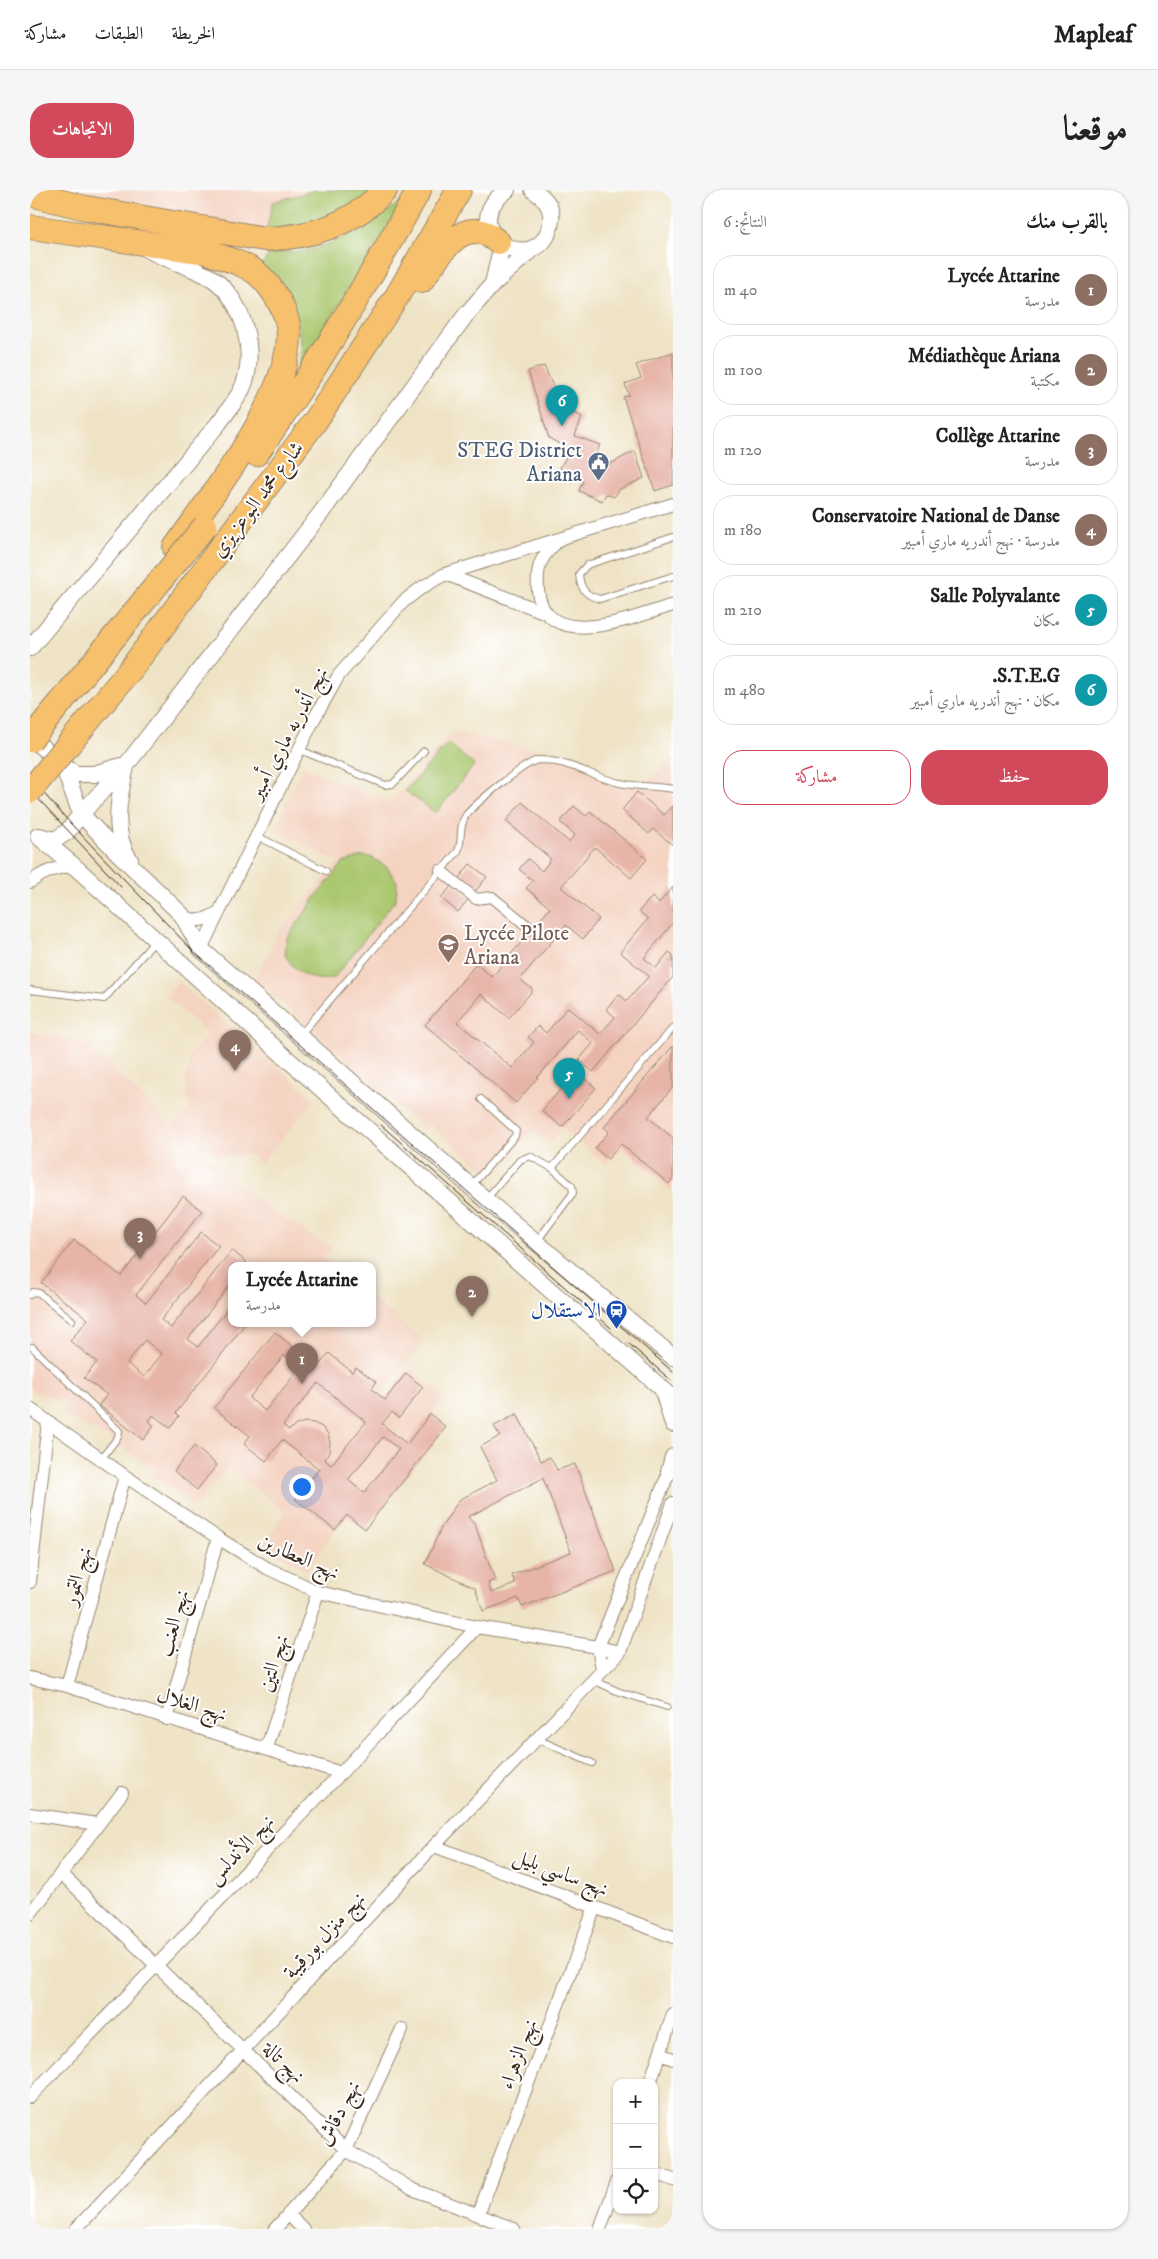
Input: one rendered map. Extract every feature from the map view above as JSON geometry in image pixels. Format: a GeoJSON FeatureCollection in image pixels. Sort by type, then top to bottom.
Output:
{"type":"FeatureCollection","features":[{"type":"Feature","properties":{"kind":"highway"},"geometry":{"type":"LineString","coordinates":[[30,194],[86,208],[265,239],[288,238],[330,227],[366,209],[385,190]]}},
{"type":"Feature","properties":{"kind":"highway","name":"شارع محمد البوعزيزي"},"geometry":{"type":"LineString","coordinates":[[30,740],[87,672],[281,418],[378,263],[419,190]]}},
{"type":"Feature","properties":{"kind":"highway","name":"شارع محمد البوعزيزي"},"geometry":{"type":"LineString","coordinates":[[30,792],[131,669],[316,420],[397,296],[459,190]]}},
{"type":"Feature","properties":{"kind":"highway"},"geometry":{"type":"LineString","coordinates":[[30,227],[207,252],[234,262],[258,275],[273,293],[285,314],[289,333],[288,352],[276,387],[266,410],[198,525]]}},
{"type":"Feature","properties":{"kind":"highway"},"geometry":{"type":"LineString","coordinates":[[316,420],[450,243],[456,238],[472,232],[484,233],[500,243]]}},
{"type":"Feature","properties":{"kind":"street"},"geometry":{"type":"LineString","coordinates":[[507,190],[497,197],[490,207],[490,226],[500,243],[509,248],[521,251],[533,248]]}},
{"type":"Feature","properties":{"kind":"street"},"geometry":{"type":"LineString","coordinates":[[34,835],[55,840],[67,832],[127,764],[321,513],[465,316],[493,284],[543,241],[550,230],[552,218],[549,206],[539,192]]}},
{"type":"Feature","properties":{"kind":"street"},"geometry":{"type":"LineString","coordinates":[[30,648],[218,424],[242,388],[249,360],[247,332],[232,298],[214,280],[131,242]]}},
{"type":"Feature","properties":{"kind":"street"},"geometry":{"type":"LineString","coordinates":[[493,284],[500,243]]}},
{"type":"Feature","properties":{"kind":"street","name":"نهج أندريه ماري أمبير"},"geometry":{"type":"LineString","coordinates":[[202,949],[339,675],[403,602],[434,580],[446,574],[673,504]]}},
{"type":"Feature","properties":{"kind":"street"},"geometry":{"type":"LineString","coordinates":[[546,613],[538,595],[539,563],[546,552],[562,537]]}},
{"type":"Feature","properties":{"kind":"street"},"geometry":{"type":"LineString","coordinates":[[446,574],[546,613],[560,622],[577,627],[591,628],[608,625],[673,606]]}},
{"type":"Feature","properties":{"kind":"street"},"geometry":{"type":"LineString","coordinates":[[30,736],[63,766],[76,774],[94,774],[127,764]]}},
{"type":"Feature","properties":{"kind":"street"},"geometry":{"type":"LineString","coordinates":[[127,764],[120,792],[118,817],[120,838],[127,855],[142,876]]}},
{"type":"Feature","properties":{"kind":"street"},"geometry":{"type":"LineString","coordinates":[[63,766],[82,814],[182,914],[193,921],[204,920],[220,912]]}},
{"type":"Feature","properties":{"kind":"street"},"geometry":{"type":"LineString","coordinates":[[34,835],[74,866],[284,1056],[667,1393],[673,1424]]}},
{"type":"Feature","properties":{"kind":"street"},"geometry":{"type":"LineString","coordinates":[[30,882],[49,870],[61,866],[74,866]]}},
{"type":"Feature","properties":{"kind":"street"},"geometry":{"type":"LineString","coordinates":[[440,870],[476,899],[492,897],[531,929]]}},
{"type":"Feature","properties":{"kind":"street"},"geometry":{"type":"LineString","coordinates":[[182,914],[202,949],[486,1200],[673,1357]]}},
{"type":"Feature","properties":{"kind":"street","name":"نهج العطارين"},"geometry":{"type":"LineString","coordinates":[[30,1409],[100,1459],[218,1538],[267,1568],[318,1592],[477,1627],[620,1652]]}},
{"type":"Feature","properties":{"kind":"street"},"geometry":{"type":"LineString","coordinates":[[30,1582],[48,1422]]}},
{"type":"Feature","properties":{"kind":"street"},"geometry":{"type":"LineString","coordinates":[[602,1669],[598,1647],[672,1465]]}},
{"type":"Feature","properties":{"kind":"street","name":"نهج التمور"},"geometry":{"type":"LineString","coordinates":[[67,1686],[125,1476]]}},
{"type":"Feature","properties":{"kind":"street"},"geometry":{"type":"LineString","coordinates":[[620,1652],[673,1503]]}},
{"type":"Feature","properties":{"kind":"street","name":"نهج العنب"},"geometry":{"type":"LineString","coordinates":[[167,1718],[218,1538]]}},
{"type":"Feature","properties":{"kind":"street","name":"نهج التين"},"geometry":{"type":"LineString","coordinates":[[267,1747],[318,1592]]}},
{"type":"Feature","properties":{"kind":"street","name":"نهج الأندلس"},"geometry":{"type":"LineString","coordinates":[[30,2097],[477,1627]]}},
{"type":"Feature","properties":{"kind":"street","name":"نهج منزل بورقيبة"},"geometry":{"type":"LineString","coordinates":[[76,2229],[434,1846],[620,1652]]}},
{"type":"Feature","properties":{"kind":"street","name":"نهج الغلال"},"geometry":{"type":"LineString","coordinates":[[30,1678],[67,1686],[267,1747],[341,1772]]}},
{"type":"Feature","properties":{"kind":"street"},"geometry":{"type":"LineString","coordinates":[[30,1914],[122,1793]]}},
{"type":"Feature","properties":{"kind":"street"},"geometry":{"type":"LineString","coordinates":[[30,1814],[97,1824]]}},
{"type":"Feature","properties":{"kind":"street","name":"نهج ساسي بليل"},"geometry":{"type":"LineString","coordinates":[[434,1846],[673,1937]]}},
{"type":"Feature","properties":{"kind":"street","name":"نهج تالة"},"geometry":{"type":"LineString","coordinates":[[61,1874],[346,2150],[412,2189],[514,2229]]}},
{"type":"Feature","properties":{"kind":"street","name":"نهج الزهراء"},"geometry":{"type":"LineString","coordinates":[[478,2215],[595,1907]]}},
{"type":"Feature","properties":{"kind":"street"},"geometry":{"type":"LineString","coordinates":[[651,2079],[673,2014]]}},
{"type":"Feature","properties":{"kind":"street","name":"نهج دقاش"},"geometry":{"type":"LineString","coordinates":[[275,2229],[346,2150],[402,2029]]}},
{"type":"Feature","properties":{"kind":"street"},"geometry":{"type":"LineString","coordinates":[[660,2054],[673,2059]]}},
{"type":"Feature","properties":{"kind":"street"},"geometry":{"type":"LineString","coordinates":[[658,2174],[673,2180]]}},
{"type":"Feature","properties":{"kind":"street"},"geometry":{"type":"LineString","coordinates":[[600,2229],[613,2192]]}},
{"type":"Feature","properties":{"kind":"street"},"geometry":{"type":"LineString","coordinates":[[288,2214],[304,2229]]}},
{"type":"Feature","properties":{"kind":"lane"},"geometry":{"type":"LineString","coordinates":[[673,537],[587,565],[579,574],[580,585],[589,596],[600,599],[673,576]]}},
{"type":"Feature","properties":{"kind":"lane"},"geometry":{"type":"LineString","coordinates":[[300,750],[385,785],[393,784],[424,751]]}},
{"type":"Feature","properties":{"kind":"lane"},"geometry":{"type":"LineString","coordinates":[[299,1036],[440,870],[458,852],[462,842],[460,830],[466,816],[515,772],[537,760],[557,763],[620,783],[673,789]]}},
{"type":"Feature","properties":{"kind":"lane"},"geometry":{"type":"LineString","coordinates":[[257,836],[326,871]]}},
{"type":"Feature","properties":{"kind":"lane"},"geometry":{"type":"LineString","coordinates":[[30,990],[104,999],[156,940]]}},
{"type":"Feature","properties":{"kind":"lane"},"geometry":{"type":"LineString","coordinates":[[552,1168],[673,1028]]}},
{"type":"Feature","properties":{"kind":"lane"},"geometry":{"type":"LineString","coordinates":[[470,1186],[515,1136],[516,1131],[481,1099]]}},
{"type":"Feature","properties":{"kind":"lane"},"geometry":{"type":"LineString","coordinates":[[486,1200],[520,1160],[530,1156],[552,1168],[572,1186],[573,1193],[536,1242]]}},
{"type":"Feature","properties":{"kind":"lane"},"geometry":{"type":"LineString","coordinates":[[30,1295],[33,1292],[39,1293],[72,1320]]}},
{"type":"Feature","properties":{"kind":"lane"},"geometry":{"type":"LineString","coordinates":[[32,1347],[116,1425],[119,1431],[118,1437],[100,1459]]}},
{"type":"Feature","properties":{"kind":"lane"},"geometry":{"type":"LineString","coordinates":[[593,1680],[617,1691],[667,1708]]}},
{"type":"Feature","properties":{"kind":"lane"},"geometry":{"type":"LineString","coordinates":[[537,1739],[592,1764]]}},
{"type":"Feature","properties":{"kind":"shaded area"},"geometry":{"type":"Polygon","coordinates":[[[40,190],[315,190],[274,202],[265,235],[40,190]]]}},
{"type":"Feature","properties":{"kind":"shaded area","name":"Lycée Pilote Ariana"},"geometry":{"type":"Polygon","coordinates":[[[452,732],[532,749],[619,780],[647,783],[673,756],[673,1192],[621,1149],[606,1165],[562,1128],[549,1144],[532,1130],[492,1177],[430,1125],[426,1131],[255,979],[277,934],[338,862],[275,829],[303,766],[390,803],[452,732]]]}},
{"type":"Feature","properties":{"kind":"shaded area"},"geometry":{"type":"Polygon","coordinates":[[[178,981],[315,1099],[261,1164],[248,1154],[233,1157],[214,1155],[195,1144],[174,1126],[189,1107],[185,1078],[190,1065],[188,1056],[208,1034],[165,996],[178,981]]]}},
{"type":"Feature","properties":{"kind":"shaded area"},"geometry":{"type":"Polygon","coordinates":[[[30,1032],[68,1038],[85,1045],[132,1087],[174,1129],[272,1211],[332,1248],[324,1258],[329,1262],[228,1262],[228,1327],[376,1327],[376,1301],[424,1340],[380,1395],[386,1399],[410,1368],[444,1397],[431,1414],[446,1427],[365,1529],[347,1515],[306,1570],[263,1546],[285,1512],[228,1467],[195,1507],[153,1476],[154,1468],[101,1434],[65,1417],[65,1402],[30,1390],[30,1032]]]}},
{"type":"Feature","properties":{"kind":"green space"},"geometry":{"type":"Polygon","coordinates":[[[315,190],[379,190],[344,215],[265,235],[273,202],[315,190]]]}},
{"type":"Feature","properties":{"kind":"green space"},"geometry":{"type":"Polygon","coordinates":[[[404,199],[297,373],[302,352],[297,319],[257,270],[271,252],[305,251],[335,241],[383,215],[404,199]]]}},
{"type":"Feature","properties":{"kind":"green space"},"geometry":{"type":"Polygon","coordinates":[[[448,743],[474,765],[436,813],[405,791],[448,743]]]}},
{"type":"Feature","properties":{"kind":"green space"},"geometry":{"type":"Polygon","coordinates":[[[362,856],[371,857],[387,867],[397,882],[396,899],[334,978],[319,979],[306,976],[289,962],[285,955],[287,938],[343,863],[362,856]]]}},
{"type":"Feature","properties":{"kind":"building"},"geometry":{"type":"Polygon","coordinates":[[[673,352],[673,485],[655,491],[623,397],[629,395],[625,384],[641,378],[636,365],[673,352]]]}},
{"type":"Feature","properties":{"kind":"building"},"geometry":{"type":"Polygon","coordinates":[[[544,366],[562,406],[582,417],[575,436],[600,445],[594,458],[606,466],[635,451],[644,478],[620,489],[614,497],[606,494],[602,501],[579,491],[583,481],[560,468],[570,450],[549,438],[528,371],[544,366]]]}},
{"type":"Feature","properties":{"kind":"building"},"geometry":{"type":"Polygon","coordinates":[[[637,792],[664,815],[673,805],[673,845],[653,829],[649,834],[622,810],[637,792]]]}},
{"type":"Feature","properties":{"kind":"building"},"geometry":{"type":"Polygon","coordinates":[[[522,802],[569,842],[575,835],[560,822],[574,806],[586,816],[590,811],[647,859],[631,878],[595,847],[561,887],[599,919],[583,939],[566,925],[520,979],[533,990],[509,1018],[481,994],[457,1022],[512,1068],[534,1042],[528,1037],[538,1026],[546,1033],[568,1007],[600,1034],[615,1017],[606,1009],[619,994],[627,1001],[649,976],[620,952],[648,919],[639,911],[652,897],[659,903],[673,887],[673,923],[644,958],[656,968],[669,952],[673,955],[673,977],[593,1072],[579,1060],[593,1043],[578,1030],[516,1103],[425,1025],[476,964],[492,977],[550,908],[526,888],[533,881],[519,869],[528,859],[542,871],[551,859],[506,821],[522,802]]]}},
{"type":"Feature","properties":{"kind":"building"},"geometry":{"type":"Polygon","coordinates":[[[470,864],[487,877],[474,893],[458,879],[470,864]]]}},
{"type":"Feature","properties":{"kind":"building"},"geometry":{"type":"Polygon","coordinates":[[[453,884],[470,897],[458,912],[441,898],[453,884]]]}},
{"type":"Feature","properties":{"kind":"building"},"geometry":{"type":"Polygon","coordinates":[[[673,1046],[673,1087],[648,1117],[673,1138],[673,1179],[669,1184],[621,1144],[608,1159],[595,1148],[609,1132],[604,1127],[673,1046]]]}},
{"type":"Feature","properties":{"kind":"building"},"geometry":{"type":"Polygon","coordinates":[[[576,1071],[596,1088],[562,1127],[542,1111],[576,1071]]]}},
{"type":"Feature","properties":{"kind":"building"},"geometry":{"type":"Polygon","coordinates":[[[183,1196],[202,1211],[136,1295],[146,1303],[201,1232],[219,1246],[161,1320],[171,1328],[232,1250],[246,1262],[228,1262],[228,1287],[188,1339],[198,1347],[228,1308],[228,1327],[243,1327],[176,1413],[179,1416],[170,1428],[153,1415],[149,1421],[154,1426],[143,1440],[99,1405],[107,1395],[84,1378],[97,1362],[70,1341],[88,1319],[41,1283],[74,1240],[121,1276],[183,1196]],[[145,1340],[127,1363],[144,1377],[162,1354],[145,1340]]]}},
{"type":"Feature","properties":{"kind":"building"},"geometry":{"type":"Polygon","coordinates":[[[275,1332],[294,1348],[298,1343],[309,1351],[304,1358],[317,1368],[329,1353],[352,1372],[356,1367],[376,1382],[372,1389],[385,1400],[406,1373],[423,1387],[399,1418],[392,1412],[382,1424],[407,1444],[430,1414],[446,1427],[365,1529],[347,1515],[335,1530],[295,1499],[319,1469],[282,1440],[266,1461],[244,1444],[250,1436],[214,1408],[275,1332]],[[284,1355],[249,1398],[265,1411],[300,1368],[284,1355]],[[318,1383],[283,1425],[289,1430],[305,1422],[314,1423],[322,1427],[328,1434],[330,1443],[329,1452],[325,1460],[331,1465],[366,1422],[318,1383]],[[383,1437],[348,1480],[364,1493],[399,1449],[383,1437]]]}},
{"type":"Feature","properties":{"kind":"building"},"geometry":{"type":"Polygon","coordinates":[[[517,1414],[541,1461],[550,1457],[557,1470],[575,1464],[616,1571],[522,1607],[518,1598],[483,1611],[475,1588],[425,1564],[441,1528],[459,1500],[497,1480],[480,1447],[500,1436],[494,1426],[517,1414]],[[543,1478],[468,1517],[475,1525],[495,1580],[488,1583],[491,1593],[515,1584],[512,1575],[571,1552],[543,1478]]]}},
{"type":"Feature","properties":{"kind":"building"},"geometry":{"type":"Polygon","coordinates":[[[194,1446],[217,1465],[197,1490],[174,1471],[194,1446]]]}},
{"type":"Feature","properties":{"kind":"tram line"},"geometry":{"type":"LineString","coordinates":[[30,778],[72,825],[193,951],[673,1372]]}},
{"type":"Feature","properties":{"kind":"tram line"},"geometry":{"type":"LineString","coordinates":[[30,790],[121,887]]}},
{"type":"Feature","properties":{"kind":"tram line"},"geometry":{"type":"LineString","coordinates":[[381,1125],[611,1328]]}},
{"type":"Feature","properties":{"kind":"tram line"},"geometry":{"type":"LineString","coordinates":[[628,1343],[673,1382]]}},
{"type":"Feature","properties":{"kind":"place","name":"S.T.E.G."},"geometry":{"type":"Point","coordinates":[562,426]}},
{"type":"Feature","properties":{"kind":"place","name":"STEG District Ariana"},"geometry":{"type":"Point","coordinates":[598,481]}},
{"type":"Feature","properties":{"kind":"place","name":"Lycée Pilote Ariana"},"geometry":{"type":"Point","coordinates":[448,964]}},
{"type":"Feature","properties":{"kind":"place","name":"Conservatoire National de Danse"},"geometry":{"type":"Point","coordinates":[235,1071]}},
{"type":"Feature","properties":{"kind":"place","name":"Salle Polyvalante"},"geometry":{"type":"Point","coordinates":[569,1099]}},
{"type":"Feature","properties":{"kind":"place","name":"Collège Attarine"},"geometry":{"type":"Point","coordinates":[140,1259]}},
{"type":"Feature","properties":{"kind":"place","name":"Médiathèque Ariana"},"geometry":{"type":"Point","coordinates":[472,1317]}},
{"type":"Feature","properties":{"kind":"place","name":"الاستقلال"},"geometry":{"type":"Point","coordinates":[617,1329]}},
{"type":"Feature","properties":{"kind":"place","name":"Lycée Attarine"},"geometry":{"type":"Point","coordinates":[302,1384]}}]}
